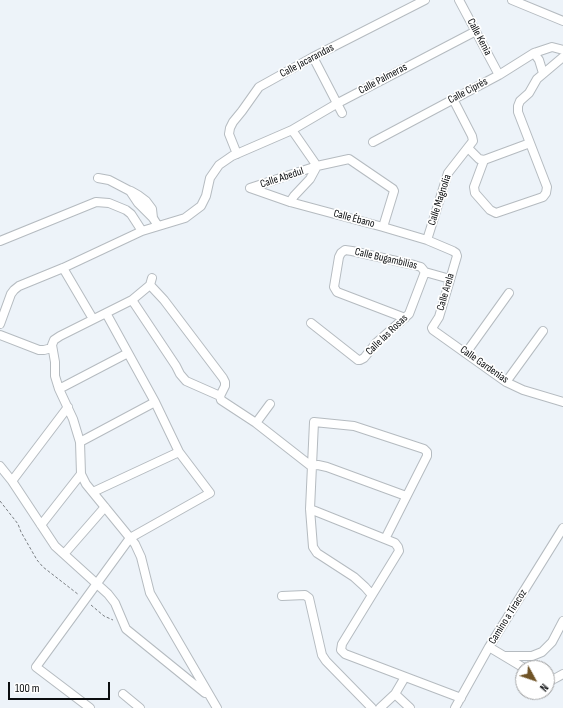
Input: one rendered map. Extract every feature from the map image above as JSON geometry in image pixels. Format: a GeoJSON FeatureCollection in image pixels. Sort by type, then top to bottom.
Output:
{"type":"FeatureCollection","features":[{"type":"Feature","properties":{"kind":"street","name":"Calle Jacarandas"},"geometry":{"type":"LineString","coordinates":[[237,154],[229,134],[230,128],[259,87],[313,57],[426,0]]}},
{"type":"Feature","properties":{"kind":"street","name":"Calle Kenia"},"geometry":{"type":"LineString","coordinates":[[459,0],[499,75]]}},
{"type":"Feature","properties":{"kind":"street"},"geometry":{"type":"LineString","coordinates":[[512,0],[563,21]]}},
{"type":"Feature","properties":{"kind":"street","name":"Calle Palmeras"},"geometry":{"type":"LineString","coordinates":[[0,324],[14,290],[19,286],[63,268],[142,231],[185,218],[201,206],[206,196],[210,178],[219,164],[237,154],[292,130],[338,103],[476,31]]}},
{"type":"Feature","properties":{"kind":"street","name":"Calle Ciprés"},"geometry":{"type":"LineString","coordinates":[[373,142],[499,75],[534,53],[552,47],[563,50]]}},
{"type":"Feature","properties":{"kind":"street"},"geometry":{"type":"LineString","coordinates":[[534,53],[539,60],[543,73]]}},
{"type":"Feature","properties":{"kind":"street"},"geometry":{"type":"LineString","coordinates":[[313,57],[342,113]]}},
{"type":"Feature","properties":{"kind":"street"},"geometry":{"type":"LineString","coordinates":[[484,160],[474,187],[475,193],[490,210],[496,213],[543,197],[546,193],[547,187],[518,112],[518,106],[520,101],[529,93],[537,79],[563,57]]}},
{"type":"Feature","properties":{"kind":"street"},"geometry":{"type":"LineString","coordinates":[[453,99],[472,136],[473,141],[468,148],[479,159],[484,160],[530,143]]}},
{"type":"Feature","properties":{"kind":"street","name":"Calle Abedul"},"geometry":{"type":"LineString","coordinates":[[250,188],[317,166],[292,130]]}},
{"type":"Feature","properties":{"kind":"street","name":"Calle Magnolia"},"geometry":{"type":"LineString","coordinates":[[427,240],[448,173],[468,148]]}},
{"type":"Feature","properties":{"kind":"street"},"geometry":{"type":"LineString","coordinates":[[290,202],[310,179],[317,166],[349,159],[393,189],[394,191],[383,227]]}},
{"type":"Feature","properties":{"kind":"street"},"geometry":{"type":"LineString","coordinates":[[98,178],[109,180],[130,191],[138,203],[153,218],[158,226]]}},
{"type":"Feature","properties":{"kind":"street","name":"Calle Ébano"},"geometry":{"type":"LineString","coordinates":[[250,188],[290,202],[427,240],[456,253]]}},
{"type":"Feature","properties":{"kind":"street"},"geometry":{"type":"LineString","coordinates":[[0,241],[96,202],[108,203],[126,210],[131,214],[142,231]]}},
{"type":"Feature","properties":{"kind":"street","name":"Calle Bugambilias"},"geometry":{"type":"LineString","coordinates":[[405,318],[340,294],[335,290],[334,287],[339,257],[343,251],[352,251],[414,264],[421,267],[425,272],[450,279]]}},
{"type":"Feature","properties":{"kind":"street","name":"Calle Arela"},"geometry":{"type":"LineString","coordinates":[[432,328],[439,317],[456,253]]}},
{"type":"Feature","properties":{"kind":"street"},"geometry":{"type":"LineString","coordinates":[[63,268],[93,319]]}},
{"type":"Feature","properties":{"kind":"street","name":"Calle las Rosas"},"geometry":{"type":"LineString","coordinates":[[310,323],[358,360],[364,358],[376,343],[409,314],[425,272]]}},
{"type":"Feature","properties":{"kind":"street"},"geometry":{"type":"LineString","coordinates":[[217,708],[150,592],[141,557],[130,538],[86,484],[81,474],[80,442],[55,376],[55,362],[52,348],[54,340],[132,300],[151,281],[223,378],[225,386],[220,396]]}},
{"type":"Feature","properties":{"kind":"street"},"geometry":{"type":"LineString","coordinates":[[466,353],[509,293]]}},
{"type":"Feature","properties":{"kind":"street"},"geometry":{"type":"LineString","coordinates":[[132,300],[186,381],[220,396],[221,400],[256,423],[312,466],[318,465],[327,467],[406,496]]}},
{"type":"Feature","properties":{"kind":"street"},"geometry":{"type":"LineString","coordinates":[[90,708],[36,667],[130,538],[210,493],[179,452],[155,402],[106,313]]}},
{"type":"Feature","properties":{"kind":"street","name":"Calle Gardenias"},"geometry":{"type":"LineString","coordinates":[[432,328],[506,382],[523,390],[563,402]]}},
{"type":"Feature","properties":{"kind":"street"},"geometry":{"type":"LineString","coordinates":[[506,382],[544,331]]}},
{"type":"Feature","properties":{"kind":"street"},"geometry":{"type":"LineString","coordinates":[[0,335],[39,350],[52,348]]}},
{"type":"Feature","properties":{"kind":"street"},"geometry":{"type":"LineString","coordinates":[[59,389],[128,353]]}},
{"type":"Feature","properties":{"kind":"street"},"geometry":{"type":"LineString","coordinates":[[80,442],[155,402]]}},
{"type":"Feature","properties":{"kind":"street"},"geometry":{"type":"LineString","coordinates":[[256,423],[270,404]]}},
{"type":"Feature","properties":{"kind":"street"},"geometry":{"type":"LineString","coordinates":[[12,481],[68,407]]}},
{"type":"Feature","properties":{"kind":"street"},"geometry":{"type":"LineString","coordinates":[[372,595],[354,577],[317,552],[313,547],[310,509],[314,422],[354,426],[427,452],[427,456],[385,539]]}},
{"type":"Feature","properties":{"kind":"street"},"geometry":{"type":"LineString","coordinates":[[93,492],[179,452]]}},
{"type":"Feature","properties":{"kind":"street"},"geometry":{"type":"LineString","coordinates":[[0,466],[12,481],[56,546],[97,584],[114,603],[126,630],[209,696]]}},
{"type":"Feature","properties":{"kind":"street"},"geometry":{"type":"LineString","coordinates":[[41,525],[81,474]]}},
{"type":"Feature","properties":{"kind":"street"},"geometry":{"type":"LineString","coordinates":[[64,554],[105,507]]}},
{"type":"Feature","properties":{"kind":"street"},"geometry":{"type":"LineString","coordinates":[[310,509],[395,543],[398,547],[398,551],[342,644],[341,650],[345,654],[461,698]]}},
{"type":"Feature","properties":{"kind":"street","name":"Camino a Tiracoz"},"geometry":{"type":"LineString","coordinates":[[455,708],[490,647],[562,532]]}},
{"type":"Feature","properties":{"kind":"street"},"geometry":{"type":"LineString","coordinates":[[282,596],[305,595],[309,598],[322,655],[326,661],[372,708]]}},
{"type":"Feature","properties":{"kind":"street"},"geometry":{"type":"LineString","coordinates":[[505,656],[532,656],[542,652],[552,642],[563,621]]}},
{"type":"Feature","properties":{"kind":"street"},"geometry":{"type":"LineString","coordinates":[[490,647],[515,662]]}},
{"type":"Feature","properties":{"kind":"street"},"geometry":{"type":"LineString","coordinates":[[380,708],[395,694],[405,677]]}},
{"type":"Feature","properties":{"kind":"street"},"geometry":{"type":"LineString","coordinates":[[123,694],[140,708]]}},
{"type":"Feature","properties":{"kind":"street"},"geometry":{"type":"LineString","coordinates":[[395,694],[410,708]]}},
{"type":"Feature","properties":{"kind":"path"},"geometry":{"type":"LineString","coordinates":[[0,501],[18,524],[37,560],[43,567],[104,616],[113,620]]}}]}
